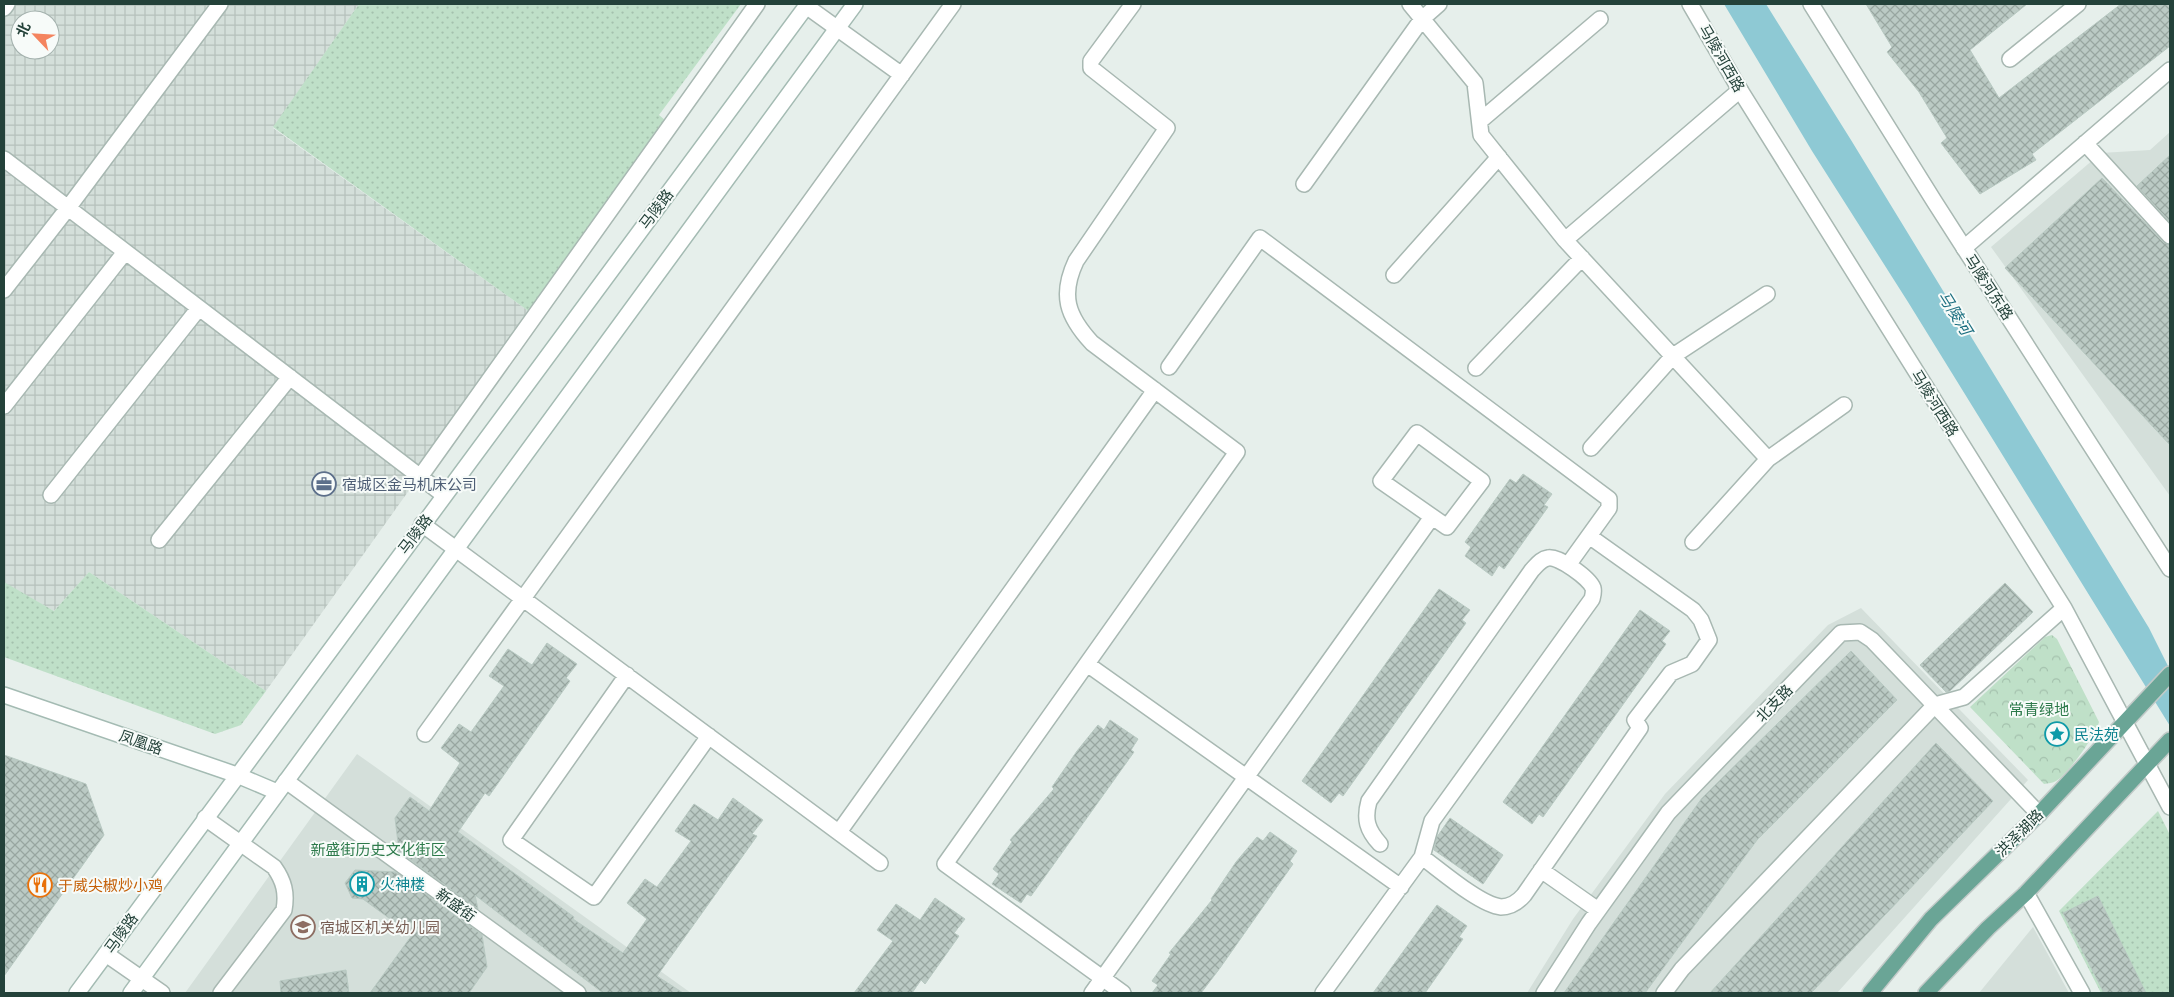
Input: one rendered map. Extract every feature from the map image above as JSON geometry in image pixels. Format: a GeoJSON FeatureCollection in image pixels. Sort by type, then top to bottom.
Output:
{"type":"FeatureCollection","features":[{"type":"Feature","properties":{"kind":"main road","name":"洪泽湖路"},"geometry":{"type":"LineString","coordinates":[[1870,993],[1931,919],[2039,814],[2170,674]]}},
{"type":"Feature","properties":{"kind":"main road"},"geometry":{"type":"LineString","coordinates":[[1926,993],[1981,935],[2026,893],[2170,740]]}},
{"type":"Feature","properties":{"kind":"street"},"geometry":{"type":"LineString","coordinates":[[4,8],[7,4]]}},
{"type":"Feature","properties":{"kind":"street"},"geometry":{"type":"LineString","coordinates":[[4,290],[68,208],[220,4]]}},
{"type":"Feature","properties":{"kind":"street"},"geometry":{"type":"LineString","coordinates":[[420,477],[757,4]]}},
{"type":"Feature","properties":{"kind":"street"},"geometry":{"type":"LineString","coordinates":[[130,993],[855,4]]}},
{"type":"Feature","properties":{"kind":"street"},"geometry":{"type":"LineString","coordinates":[[425,734],[953,4]]}},
{"type":"Feature","properties":{"kind":"street"},"geometry":{"type":"LineString","coordinates":[[1123,993],[945,864],[1237,452],[1092,343],[1082,332],[1071,312],[1066,289],[1068,277],[1076,261],[1167,128],[1091,68],[1091,61],[1133,4]]}},
{"type":"Feature","properties":{"kind":"street"},"geometry":{"type":"LineString","coordinates":[[1410,4],[1476,83],[1481,135],[1566,240],[1768,459]]}},
{"type":"Feature","properties":{"kind":"street"},"geometry":{"type":"LineString","coordinates":[[1304,184],[1422,18],[1439,4]]}},
{"type":"Feature","properties":{"kind":"street","name":"马陵河西路"},"geometry":{"type":"LineString","coordinates":[[1690,4],[1740,90],[2064,608],[2170,807]]}},
{"type":"Feature","properties":{"kind":"street","name":"马陵河东路"},"geometry":{"type":"LineString","coordinates":[[1811,4],[1964,248],[2170,569]]}},
{"type":"Feature","properties":{"kind":"street"},"geometry":{"type":"LineString","coordinates":[[2010,59],[2078,4]]}},
{"type":"Feature","properties":{"kind":"street"},"geometry":{"type":"LineString","coordinates":[[807,5],[902,75]]}},
{"type":"Feature","properties":{"kind":"street","name":"马陵路"},"geometry":{"type":"LineString","coordinates":[[77,993],[807,5]]}},
{"type":"Feature","properties":{"kind":"street"},"geometry":{"type":"LineString","coordinates":[[1480,121],[1600,19]]}},
{"type":"Feature","properties":{"kind":"street"},"geometry":{"type":"LineString","coordinates":[[1964,248],[2170,70]]}},
{"type":"Feature","properties":{"kind":"street"},"geometry":{"type":"LineString","coordinates":[[1566,240],[1740,90]]}},
{"type":"Feature","properties":{"kind":"street"},"geometry":{"type":"LineString","coordinates":[[2085,143],[2170,236]]}},
{"type":"Feature","properties":{"kind":"street"},"geometry":{"type":"LineString","coordinates":[[1394,275],[1499,156]]}},
{"type":"Feature","properties":{"kind":"street"},"geometry":{"type":"LineString","coordinates":[[4,159],[444,495]]}},
{"type":"Feature","properties":{"kind":"street"},"geometry":{"type":"LineString","coordinates":[[1169,367],[1260,238],[1609,499],[1609,508],[1568,565]]}},
{"type":"Feature","properties":{"kind":"street"},"geometry":{"type":"LineString","coordinates":[[4,406],[125,252]]}},
{"type":"Feature","properties":{"kind":"street"},"geometry":{"type":"LineString","coordinates":[[1476,368],[1582,258]]}},
{"type":"Feature","properties":{"kind":"street"},"geometry":{"type":"LineString","coordinates":[[1591,448],[1673,356],[1767,294]]}},
{"type":"Feature","properties":{"kind":"street"},"geometry":{"type":"LineString","coordinates":[[51,495],[200,308]]}},
{"type":"Feature","properties":{"kind":"street"},"geometry":{"type":"LineString","coordinates":[[159,540],[290,378]]}},
{"type":"Feature","properties":{"kind":"street"},"geometry":{"type":"LineString","coordinates":[[839,832],[1155,390]]}},
{"type":"Feature","properties":{"kind":"street"},"geometry":{"type":"LineString","coordinates":[[1693,542],[1768,459],[1844,405]]}},
{"type":"Feature","properties":{"kind":"street"},"geometry":{"type":"LineString","coordinates":[[1417,433],[1482,481],[1447,527],[1432,517],[1381,481],[1417,433]]}},
{"type":"Feature","properties":{"kind":"street"},"geometry":{"type":"LineString","coordinates":[[1092,993],[1432,517]]}},
{"type":"Feature","properties":{"kind":"street"},"geometry":{"type":"LineString","coordinates":[[422,524],[880,863]]}},
{"type":"Feature","properties":{"kind":"street"},"geometry":{"type":"LineString","coordinates":[[1422,857],[1487,903],[1502,907],[1516,904],[1640,728],[1635,720],[1671,673],[1692,664],[1709,640],[1701,620],[1693,610],[1589,536]]}},
{"type":"Feature","properties":{"kind":"street"},"geometry":{"type":"LineString","coordinates":[[1323,993],[1422,857],[1432,821],[1592,599],[1594,590],[1591,584],[1558,558],[1548,558],[1539,562],[1532,570],[1369,801],[1366,813],[1367,826],[1380,844]]}},
{"type":"Feature","properties":{"kind":"street"},"geometry":{"type":"LineString","coordinates":[[1664,993],[1682,969],[1935,705],[1964,697],[2064,608]]}},
{"type":"Feature","properties":{"kind":"street","name":"北支路"},"geometry":{"type":"LineString","coordinates":[[1544,993],[1598,910],[1668,813],[1841,632],[1860,632],[1872,640],[2039,814]]}},
{"type":"Feature","properties":{"kind":"street"},"geometry":{"type":"LineString","coordinates":[[1087,664],[1400,887]]}},
{"type":"Feature","properties":{"kind":"street"},"geometry":{"type":"LineString","coordinates":[[627,675],[511,840],[594,897],[709,736]]}},
{"type":"Feature","properties":{"kind":"street","name":"凤凰路"},"geometry":{"type":"LineString","coordinates":[[4,695],[237,775],[282,787]]}},
{"type":"Feature","properties":{"kind":"street","name":"新盛街"},"geometry":{"type":"LineString","coordinates":[[282,787],[578,993]]}},
{"type":"Feature","properties":{"kind":"street"},"geometry":{"type":"LineString","coordinates":[[205,818],[274,867],[281,876],[286,899],[284,910],[221,993]]}},
{"type":"Feature","properties":{"kind":"street"},"geometry":{"type":"LineString","coordinates":[[1541,870],[1598,910]]}},
{"type":"Feature","properties":{"kind":"street"},"geometry":{"type":"LineString","coordinates":[[2026,893],[2082,993]]}},
{"type":"Feature","properties":{"kind":"street"},"geometry":{"type":"LineString","coordinates":[[106,954],[162,993]]}},
{"type":"Feature","properties":{"kind":"shaded area"},"geometry":{"type":"Polygon","coordinates":[[[4,4],[359,4],[273,128],[534,315],[266,691],[89,572],[54,611],[4,583],[4,4]]]}},
{"type":"Feature","properties":{"kind":"shaded area"},"geometry":{"type":"Polygon","coordinates":[[[2170,132],[2170,496],[1991,247],[2101,153],[2150,150],[2170,132]]]}},
{"type":"Feature","properties":{"kind":"shaded area"},"geometry":{"type":"Polygon","coordinates":[[[1861,608],[2028,780],[1837,993],[1527,993],[1573,919],[1665,794],[1828,625],[1861,608]]]}},
{"type":"Feature","properties":{"kind":"shaded area","name":"新盛街历史文化街区"},"geometry":{"type":"Polygon","coordinates":[[[357,754],[374,766],[691,993],[185,993],[357,754]]]}},
{"type":"Feature","properties":{"kind":"shaded area"},"geometry":{"type":"Polygon","coordinates":[[[2033,927],[2069,993],[1979,993],[2033,927]]]}},
{"type":"Feature","properties":{"kind":"green space"},"geometry":{"type":"Polygon","coordinates":[[[359,4],[741,4],[659,115],[672,126],[534,315],[273,127],[359,4]]]}},
{"type":"Feature","properties":{"kind":"green space"},"geometry":{"type":"Polygon","coordinates":[[[89,572],[266,691],[241,725],[215,734],[4,657],[4,582],[54,611],[89,572]]]}},
{"type":"Feature","properties":{"kind":"green space","name":"常青绿地"},"geometry":{"type":"Polygon","coordinates":[[[2052,635],[2057,639],[2099,722],[2087,745],[2067,771],[2056,781],[2044,784],[1970,707],[2045,637],[2052,635]]]}},
{"type":"Feature","properties":{"kind":"green space"},"geometry":{"type":"Polygon","coordinates":[[[2158,811],[2170,835],[2170,993],[2101,993],[2059,911],[2158,811]]]}},
{"type":"Feature","properties":{"kind":"water","name":"马陵河"},"geometry":{"type":"Polygon","coordinates":[[[1724,4],[1766,4],[1851,140],[2149,628],[2170,670],[2170,726],[1908,302],[1812,151],[1724,4]]]}},
{"type":"Feature","properties":{"kind":"building"},"geometry":{"type":"Polygon","coordinates":[[[1866,4],[2027,4],[1970,50],[1999,98],[2121,4],[2170,4],[2170,46],[2032,154],[2036,160],[1980,194],[1941,143],[1947,138],[1919,92],[1887,52],[1892,47],[1866,4]]]}},
{"type":"Feature","properties":{"kind":"building"},"geometry":{"type":"Polygon","coordinates":[[[2170,155],[2170,222],[2137,186],[2170,155]]]}},
{"type":"Feature","properties":{"kind":"building"},"geometry":{"type":"Polygon","coordinates":[[[2102,178],[2163,242],[2170,245],[2170,445],[2005,268],[2102,178]]]}},
{"type":"Feature","properties":{"kind":"building"},"geometry":{"type":"Polygon","coordinates":[[[1523,474],[1552,494],[1544,505],[1548,507],[1504,569],[1499,565],[1492,576],[1465,556],[1471,547],[1465,542],[1510,479],[1516,483],[1523,474]]]}},
{"type":"Feature","properties":{"kind":"building"},"geometry":{"type":"Polygon","coordinates":[[[2005,583],[2033,612],[1950,691],[1946,692],[1920,665],[2005,583]]]}},
{"type":"Feature","properties":{"kind":"building"},"geometry":{"type":"Polygon","coordinates":[[[1439,589],[1470,610],[1462,620],[1466,623],[1343,796],[1339,793],[1331,803],[1302,781],[1439,589]]]}},
{"type":"Feature","properties":{"kind":"building"},"geometry":{"type":"Polygon","coordinates":[[[1640,610],[1670,631],[1662,641],[1666,644],[1543,817],[1539,814],[1532,824],[1503,802],[1640,610]]]}},
{"type":"Feature","properties":{"kind":"building"},"geometry":{"type":"Polygon","coordinates":[[[547,643],[577,664],[566,678],[570,681],[489,796],[485,793],[458,832],[574,917],[573,919],[623,953],[647,919],[627,903],[645,879],[657,887],[691,841],[675,831],[694,804],[718,820],[733,798],[763,820],[752,834],[757,836],[657,976],[683,993],[603,993],[475,895],[478,909],[399,851],[395,818],[410,797],[429,811],[460,763],[441,748],[459,724],[471,732],[504,686],[489,676],[508,649],[532,665],[547,643]]]}},
{"type":"Feature","properties":{"kind":"building"},"geometry":{"type":"Polygon","coordinates":[[[1851,651],[1897,700],[1757,840],[1645,993],[1564,993],[1702,798],[1851,651]]]}},
{"type":"Feature","properties":{"kind":"building"},"geometry":{"type":"Polygon","coordinates":[[[1110,720],[1138,739],[1131,750],[1134,752],[1031,896],[1027,894],[1021,903],[992,884],[999,874],[993,869],[1012,842],[1010,840],[1054,789],[1052,787],[1077,751],[1098,725],[1104,730],[1110,720]]]}},
{"type":"Feature","properties":{"kind":"building"},"geometry":{"type":"Polygon","coordinates":[[[1936,743],[1993,801],[1811,993],[1710,993],[1936,743]]]}},
{"type":"Feature","properties":{"kind":"building"},"geometry":{"type":"Polygon","coordinates":[[[4,755],[86,784],[104,835],[4,976],[4,755]]]}},
{"type":"Feature","properties":{"kind":"building"},"geometry":{"type":"Polygon","coordinates":[[[1450,818],[1503,855],[1483,884],[1434,850],[1437,837],[1450,818]]]}},
{"type":"Feature","properties":{"kind":"building"},"geometry":{"type":"Polygon","coordinates":[[[1270,832],[1297,851],[1290,861],[1293,864],[1220,968],[1201,993],[1152,993],[1158,985],[1152,981],[1171,954],[1169,953],[1212,900],[1236,862],[1257,837],[1263,841],[1270,832]]]}},
{"type":"Feature","properties":{"kind":"building"},"geometry":{"type":"Polygon","coordinates":[[[355,870],[395,872],[482,935],[487,967],[469,993],[370,993],[412,935],[363,899],[352,898],[345,883],[355,870]]]}},
{"type":"Feature","properties":{"kind":"building"},"geometry":{"type":"Polygon","coordinates":[[[2098,896],[2146,993],[2104,993],[2063,913],[2098,896]]]}},
{"type":"Feature","properties":{"kind":"building"},"geometry":{"type":"Polygon","coordinates":[[[935,898],[965,919],[954,933],[959,936],[925,984],[921,980],[912,993],[854,993],[893,941],[877,930],[896,904],[920,920],[935,898]]]}},
{"type":"Feature","properties":{"kind":"building"},"geometry":{"type":"Polygon","coordinates":[[[1437,905],[1467,926],[1459,937],[1463,939],[1425,993],[1373,993],[1437,905]]]}},
{"type":"Feature","properties":{"kind":"building"},"geometry":{"type":"Polygon","coordinates":[[[346,970],[349,993],[281,993],[280,981],[346,970]]]}},
{"type":"Feature","properties":{"kind":"place","name":"宿城区金马机床公司"},"geometry":{"type":"Point","coordinates":[324,484]}},
{"type":"Feature","properties":{"kind":"place","name":"民法苑"},"geometry":{"type":"Point","coordinates":[2057,734]}},
{"type":"Feature","properties":{"kind":"place","name":"火神楼"},"geometry":{"type":"Point","coordinates":[362,884]}},
{"type":"Feature","properties":{"kind":"place","name":"于威尖椒炒小鸡"},"geometry":{"type":"Point","coordinates":[40,885]}},
{"type":"Feature","properties":{"kind":"place","name":"宿城区机关幼儿园"},"geometry":{"type":"Point","coordinates":[303,927]}}]}
